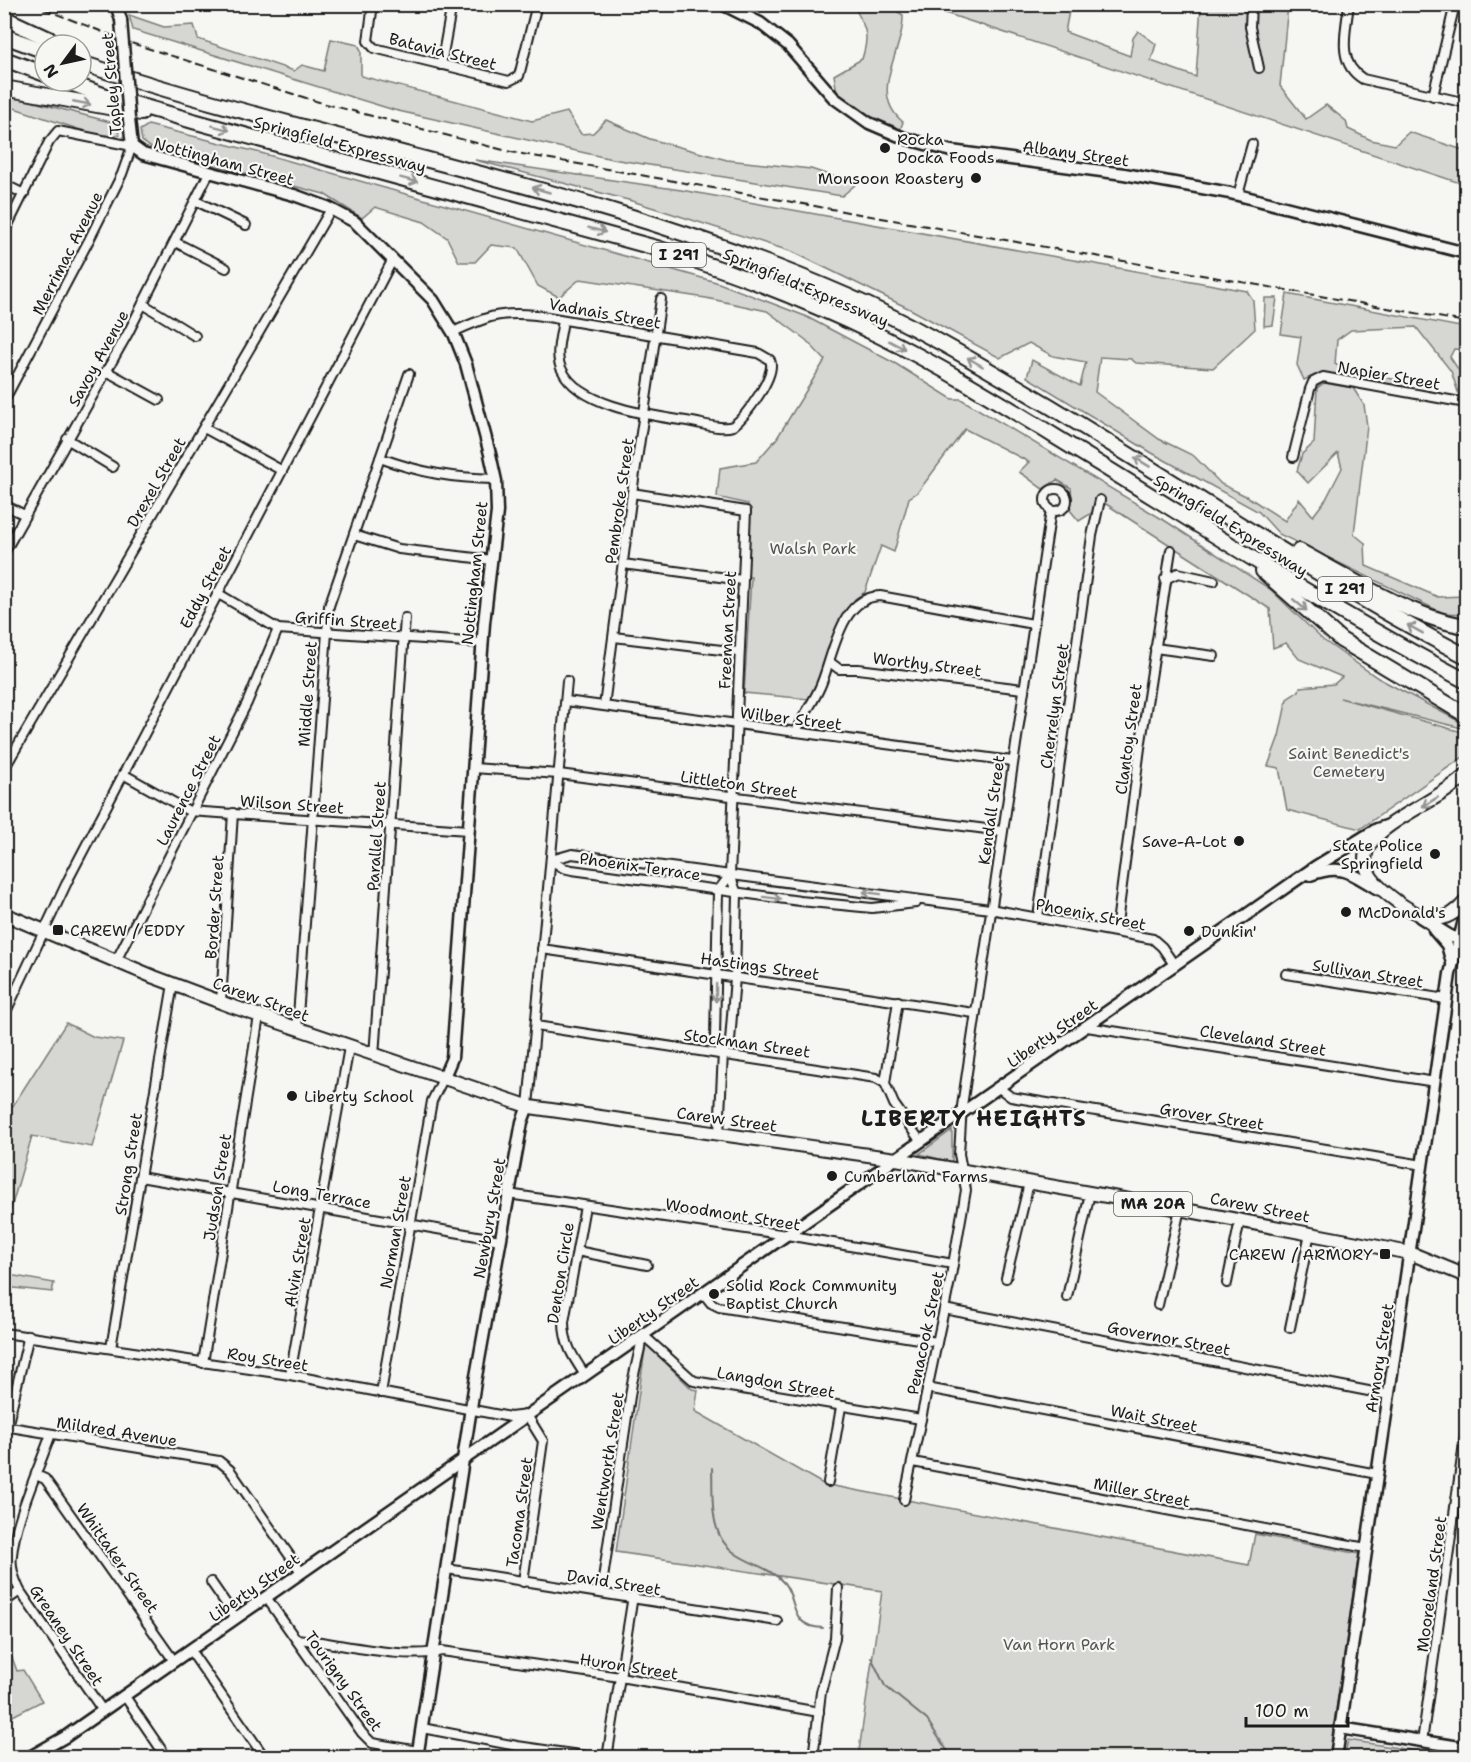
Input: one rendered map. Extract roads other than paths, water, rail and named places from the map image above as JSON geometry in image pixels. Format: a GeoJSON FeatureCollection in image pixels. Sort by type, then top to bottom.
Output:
{"type":"FeatureCollection","features":[{"type":"Feature","properties":{"kind":"highway"},"geometry":{"type":"LineString","coordinates":[[4,18],[36,33]]}},
{"type":"Feature","properties":{"kind":"highway"},"geometry":{"type":"LineString","coordinates":[[4,36],[33,47]]}},
{"type":"Feature","properties":{"kind":"highway"},"geometry":{"type":"LineString","coordinates":[[4,59],[33,70]]}},
{"type":"Feature","properties":{"kind":"highway"},"geometry":{"type":"LineString","coordinates":[[93,59],[163,88]]}},
{"type":"Feature","properties":{"kind":"highway","name":"Springfield Expressway"},"geometry":{"type":"LineString","coordinates":[[93,67],[163,88],[592,205],[773,265],[872,307],[932,338],[1228,515],[1361,599],[1467,656]]}},
{"type":"Feature","properties":{"kind":"highway"},"geometry":{"type":"LineString","coordinates":[[4,88],[120,111],[193,121]]}},
{"type":"Feature","properties":{"kind":"highway","name":"Springfield Expressway"},"geometry":{"type":"LineString","coordinates":[[93,91],[193,121],[618,236],[705,262],[809,303],[880,336],[953,375],[1378,632],[1467,681]]}},
{"type":"Feature","properties":{"kind":"highway"},"geometry":{"type":"LineString","coordinates":[[1228,515],[1392,599],[1444,623],[1465,625]]}},
{"type":"Feature","properties":{"kind":"highway"},"geometry":{"type":"LineString","coordinates":[[1242,551],[1341,640],[1467,715]]}},
{"type":"Feature","properties":{"kind":"main road","name":"Tapley Street"},"geometry":{"type":"LineString","coordinates":[[116,4],[121,20]]}},
{"type":"Feature","properties":{"kind":"main road","name":"Tapley Street"},"geometry":{"type":"LineString","coordinates":[[122,4],[121,20],[132,146]]}},
{"type":"Feature","properties":{"kind":"main road","name":"Albany Street"},"geometry":{"type":"LineString","coordinates":[[722,4],[760,23],[788,45],[834,98],[869,123],[904,138],[951,151],[1124,174],[1238,195],[1467,253]]}},
{"type":"Feature","properties":{"kind":"main road","name":"Nottingham Street"},"geometry":{"type":"LineString","coordinates":[[132,146],[143,154],[294,195],[331,209],[355,222],[433,300],[453,332],[478,404],[495,479],[497,512],[482,643],[452,1058],[443,1079]]}},
{"type":"Feature","properties":{"kind":"main road"},"geometry":{"type":"LineString","coordinates":[[1463,938],[1424,920],[1384,892],[1370,874],[1366,855],[1372,840],[1389,825],[1441,796],[1467,775]]}},
{"type":"Feature","properties":{"kind":"main road","name":"Liberty Street"},"geometry":{"type":"LineString","coordinates":[[29,1757],[65,1737],[103,1711],[1337,852],[1377,829],[1389,825]]}},
{"type":"Feature","properties":{"kind":"main road","name":"Liberty Street"},"geometry":{"type":"LineString","coordinates":[[1293,883],[1327,869],[1344,869],[1384,892]]}},
{"type":"Feature","properties":{"kind":"main road"},"geometry":{"type":"LineString","coordinates":[[1424,920],[1447,917],[1467,901]]}},
{"type":"Feature","properties":{"kind":"main road","name":"Armory Street"},"geometry":{"type":"LineString","coordinates":[[1336,1758],[1446,999],[1452,963],[1463,938],[1467,913]]}},
{"type":"Feature","properties":{"kind":"main road","name":"Carew Street"},"geometry":{"type":"LineString","coordinates":[[4,914],[172,984],[259,1016],[528,1106],[896,1159],[1180,1209],[1410,1252],[1467,1276]]}},
{"type":"Feature","properties":{"kind":"main road"},"geometry":{"type":"LineString","coordinates":[[1424,920],[1447,945],[1452,963]]}},
{"type":"Feature","properties":{"kind":"main road","name":"Newbury Street"},"geometry":{"type":"LineString","coordinates":[[417,1754],[471,1409],[508,1194],[522,1122],[528,1106]]}},
{"type":"Feature","properties":{"kind":"main road"},"geometry":{"type":"LineString","coordinates":[[1340,1728],[1467,1748]]}},
{"type":"Feature","properties":{"kind":"street","name":"Batavia Street"},"geometry":{"type":"LineString","coordinates":[[373,4],[368,41],[370,45],[509,81],[516,80],[531,36],[537,4]]}},
{"type":"Feature","properties":{"kind":"street"},"geometry":{"type":"LineString","coordinates":[[441,65],[452,4]]}},
{"type":"Feature","properties":{"kind":"street"},"geometry":{"type":"LineString","coordinates":[[1251,4],[1250,27],[1259,68]]}},
{"type":"Feature","properties":{"kind":"street"},"geometry":{"type":"LineString","coordinates":[[1349,4],[1345,46],[1346,60],[1353,73],[1363,79],[1467,103]]}},
{"type":"Feature","properties":{"kind":"street"},"geometry":{"type":"LineString","coordinates":[[1433,96],[1455,4]]}},
{"type":"Feature","properties":{"kind":"street","name":"Nottingham Street"},"geometry":{"type":"LineString","coordinates":[[24,194],[49,142],[58,131],[64,130],[102,142],[132,146]]}},
{"type":"Feature","properties":{"kind":"street"},"geometry":{"type":"LineString","coordinates":[[1238,195],[1252,144]]}},
{"type":"Feature","properties":{"kind":"street","name":"Merrimac Avenue"},"geometry":{"type":"LineString","coordinates":[[4,401],[89,240],[122,174],[132,146]]}},
{"type":"Feature","properties":{"kind":"street","name":"Savoy Avenue"},"geometry":{"type":"LineString","coordinates":[[4,553],[143,304],[209,173]]}},
{"type":"Feature","properties":{"kind":"street"},"geometry":{"type":"LineString","coordinates":[[4,184],[24,194],[4,232]]}},
{"type":"Feature","properties":{"kind":"street"},"geometry":{"type":"LineString","coordinates":[[196,201],[246,225]]}},
{"type":"Feature","properties":{"kind":"street","name":"Drexel Street"},"geometry":{"type":"LineString","coordinates":[[4,769],[331,209]]}},
{"type":"Feature","properties":{"kind":"street"},"geometry":{"type":"LineString","coordinates":[[175,242],[226,268]]}},
{"type":"Feature","properties":{"kind":"street","name":"Eddy Street"},"geometry":{"type":"LineString","coordinates":[[4,1016],[69,878],[393,259]]}},
{"type":"Feature","properties":{"kind":"street","name":"Pembroke Street"},"geometry":{"type":"LineString","coordinates":[[604,706],[632,493],[661,299]]}},
{"type":"Feature","properties":{"kind":"street"},"geometry":{"type":"LineString","coordinates":[[143,304],[195,336]]}},
{"type":"Feature","properties":{"kind":"street","name":"Vadnais Street"},"geometry":{"type":"LineString","coordinates":[[453,332],[486,317],[508,312],[754,352],[770,360],[771,372],[740,421],[733,426],[716,426],[645,414]]}},
{"type":"Feature","properties":{"kind":"street"},"geometry":{"type":"LineString","coordinates":[[563,320],[558,355],[566,377],[588,394],[611,405],[645,414]]}},
{"type":"Feature","properties":{"kind":"street"},"geometry":{"type":"LineString","coordinates":[[106,371],[159,400]]}},
{"type":"Feature","properties":{"kind":"street","name":"Middle Street"},"geometry":{"type":"LineString","coordinates":[[297,1029],[329,606],[409,374]]}},
{"type":"Feature","properties":{"kind":"street","name":"Napier Street"},"geometry":{"type":"LineString","coordinates":[[1293,457],[1310,389],[1313,382],[1323,377],[1467,403]]}},
{"type":"Feature","properties":{"kind":"street"},"geometry":{"type":"LineString","coordinates":[[204,428],[281,470]]}},
{"type":"Feature","properties":{"kind":"street"},"geometry":{"type":"LineString","coordinates":[[67,439],[113,467]]}},
{"type":"Feature","properties":{"kind":"street"},"geometry":{"type":"LineString","coordinates":[[380,458],[416,472],[450,478],[495,479]]}},
{"type":"Feature","properties":{"kind":"street","name":"Freeman Street"},"geometry":{"type":"LineString","coordinates":[[632,493],[746,511],[738,652],[730,875]]}},
{"type":"Feature","properties":{"kind":"street","name":"Cherrelyn Street"},"geometry":{"type":"LineString","coordinates":[[1038,917],[1092,536],[1100,500]]}},
{"type":"Feature","properties":{"kind":"street"},"geometry":{"type":"LineString","coordinates":[[4,504],[25,515]]}},
{"type":"Feature","properties":{"kind":"street","name":"Kendall Street"},"geometry":{"type":"LineString","coordinates":[[961,1114],[974,1013],[1051,510]]}},
{"type":"Feature","properties":{"kind":"street"},"geometry":{"type":"LineString","coordinates":[[354,535],[399,549],[492,560]]}},
{"type":"Feature","properties":{"kind":"street","name":"Clantoy Street"},"geometry":{"type":"LineString","coordinates":[[1116,931],[1155,648],[1171,550]]}},
{"type":"Feature","properties":{"kind":"street"},"geometry":{"type":"LineString","coordinates":[[623,564],[742,580]]}},
{"type":"Feature","properties":{"kind":"street"},"geometry":{"type":"LineString","coordinates":[[1165,579],[1178,573],[1214,581]]}},
{"type":"Feature","properties":{"kind":"street","name":"Griffin Street"},"geometry":{"type":"LineString","coordinates":[[217,593],[278,629],[326,630],[482,643]]}},
{"type":"Feature","properties":{"kind":"street"},"geometry":{"type":"LineString","coordinates":[[796,732],[831,663],[830,656],[843,623],[857,606],[874,596],[1033,624]]}},
{"type":"Feature","properties":{"kind":"street","name":"Parallel Street"},"geometry":{"type":"LineString","coordinates":[[374,1056],[405,618]]}},
{"type":"Feature","properties":{"kind":"street","name":"Laurence Street"},"geometry":{"type":"LineString","coordinates":[[116,961],[247,703],[278,629]]}},
{"type":"Feature","properties":{"kind":"street"},"geometry":{"type":"LineString","coordinates":[[614,637],[738,652]]}},
{"type":"Feature","properties":{"kind":"street"},"geometry":{"type":"LineString","coordinates":[[1155,648],[1214,656]]}},
{"type":"Feature","properties":{"kind":"street","name":"Worthy Street"},"geometry":{"type":"LineString","coordinates":[[831,663],[843,669],[1023,689]]}},
{"type":"Feature","properties":{"kind":"street","name":"Newbury Street"},"geometry":{"type":"LineString","coordinates":[[528,1106],[567,681]]}},
{"type":"Feature","properties":{"kind":"street","name":"Wilber Street"},"geometry":{"type":"LineString","coordinates":[[566,701],[1012,761]]}},
{"type":"Feature","properties":{"kind":"street","name":"Littleton Street"},"geometry":{"type":"LineString","coordinates":[[473,768],[559,774],[1002,831]]}},
{"type":"Feature","properties":{"kind":"street","name":"Wilson Street"},"geometry":{"type":"LineString","coordinates":[[123,774],[191,811],[468,830]]}},
{"type":"Feature","properties":{"kind":"street","name":"Border Street"},"geometry":{"type":"LineString","coordinates":[[221,1002],[233,813]]}},
{"type":"Feature","properties":{"kind":"street","name":"Phoenix Terrace"},"geometry":{"type":"LineString","coordinates":[[550,860],[572,854],[990,909]]}},
{"type":"Feature","properties":{"kind":"street","name":"Phoenix Terrace"},"geometry":{"type":"LineString","coordinates":[[550,860],[563,868],[737,894],[809,902],[872,908],[930,902]]}},
{"type":"Feature","properties":{"kind":"street"},"geometry":{"type":"LineString","coordinates":[[626,877],[628,862]]}},
{"type":"Feature","properties":{"kind":"street"},"geometry":{"type":"LineString","coordinates":[[639,879],[642,864]]}},
{"type":"Feature","properties":{"kind":"street"},"geometry":{"type":"LineString","coordinates":[[723,1053],[715,1038],[718,891],[730,875]]}},
{"type":"Feature","properties":{"kind":"street"},"geometry":{"type":"LineString","coordinates":[[719,1134],[723,1053],[730,1041],[735,977],[737,894],[730,875]]}},
{"type":"Feature","properties":{"kind":"street"},"geometry":{"type":"LineString","coordinates":[[809,902],[812,886]]}},
{"type":"Feature","properties":{"kind":"street"},"geometry":{"type":"LineString","coordinates":[[826,903],[828,888]]}},
{"type":"Feature","properties":{"kind":"street","name":"Phoenix Street"},"geometry":{"type":"LineString","coordinates":[[990,909],[1153,939],[1162,947],[1175,966]]}},
{"type":"Feature","properties":{"kind":"street","name":"Hastings Street"},"geometry":{"type":"LineString","coordinates":[[542,949],[974,1013]]}},
{"type":"Feature","properties":{"kind":"street","name":"Sullivan Street"},"geometry":{"type":"LineString","coordinates":[[1286,974],[1446,999]]}},
{"type":"Feature","properties":{"kind":"street","name":"Strong Street"},"geometry":{"type":"LineString","coordinates":[[111,1348],[172,984]]}},
{"type":"Feature","properties":{"kind":"street"},"geometry":{"type":"LineString","coordinates":[[898,1001],[885,1083],[894,1104],[921,1142]]}},
{"type":"Feature","properties":{"kind":"street","name":"Judson Street"},"geometry":{"type":"LineString","coordinates":[[203,1362],[259,1016]]}},
{"type":"Feature","properties":{"kind":"street","name":"Stockman Street"},"geometry":{"type":"LineString","coordinates":[[536,1026],[723,1053],[876,1078],[885,1083]]}},
{"type":"Feature","properties":{"kind":"street","name":"Cleveland Street"},"geometry":{"type":"LineString","coordinates":[[1087,1027],[1435,1083]]}},
{"type":"Feature","properties":{"kind":"street","name":"Alvin Street"},"geometry":{"type":"LineString","coordinates":[[290,1375],[349,1047]]}},
{"type":"Feature","properties":{"kind":"street","name":"Norman Street"},"geometry":{"type":"LineString","coordinates":[[381,1393],[432,1101],[443,1079]]}},
{"type":"Feature","properties":{"kind":"street","name":"Grover Street"},"geometry":{"type":"LineString","coordinates":[[999,1088],[1011,1097],[1423,1165]]}},
{"type":"Feature","properties":{"kind":"street","name":"Penacook Street"},"geometry":{"type":"LineString","coordinates":[[904,1500],[966,1190],[959,1154],[961,1114]]}},
{"type":"Feature","properties":{"kind":"street","name":"Long Terrace"},"geometry":{"type":"LineString","coordinates":[[140,1177],[500,1240]]}},
{"type":"Feature","properties":{"kind":"street"},"geometry":{"type":"LineString","coordinates":[[1006,1278],[1029,1182]]}},
{"type":"Feature","properties":{"kind":"street"},"geometry":{"type":"LineString","coordinates":[[1066,1297],[1090,1193]]}},
{"type":"Feature","properties":{"kind":"street","name":"Woodmont Street"},"geometry":{"type":"LineString","coordinates":[[508,1194],[787,1235],[953,1263]]}},
{"type":"Feature","properties":{"kind":"street","name":"Denton Circle"},"geometry":{"type":"LineString","coordinates":[[585,1206],[564,1322],[564,1337],[570,1353],[585,1375]]}},
{"type":"Feature","properties":{"kind":"street"},"geometry":{"type":"LineString","coordinates":[[1158,1305],[1180,1209]]}},
{"type":"Feature","properties":{"kind":"street"},"geometry":{"type":"LineString","coordinates":[[1227,1283],[1240,1220]]}},
{"type":"Feature","properties":{"kind":"street"},"geometry":{"type":"LineString","coordinates":[[1290,1328],[1310,1233]]}},
{"type":"Feature","properties":{"kind":"street"},"geometry":{"type":"LineString","coordinates":[[577,1251],[647,1265]]}},
{"type":"Feature","properties":{"kind":"street"},"geometry":{"type":"LineString","coordinates":[[703,1293],[711,1303],[719,1307],[937,1342]]}},
{"type":"Feature","properties":{"kind":"street","name":"Governor Street"},"geometry":{"type":"LineString","coordinates":[[944,1309],[1389,1395]]}},
{"type":"Feature","properties":{"kind":"street","name":"Roy Street"},"geometry":{"type":"LineString","coordinates":[[4,1333],[290,1375],[510,1417],[526,1415]]}},
{"type":"Feature","properties":{"kind":"street"},"geometry":{"type":"LineString","coordinates":[[6,1427],[29,1335]]}},
{"type":"Feature","properties":{"kind":"street","name":"Langdon Street"},"geometry":{"type":"LineString","coordinates":[[643,1335],[694,1381],[921,1419]]}},
{"type":"Feature","properties":{"kind":"street","name":"Wentworth Street"},"geometry":{"type":"LineString","coordinates":[[601,1593],[632,1383],[643,1335]]}},
{"type":"Feature","properties":{"kind":"street","name":"Wait Street"},"geometry":{"type":"LineString","coordinates":[[927,1388],[1377,1474]]}},
{"type":"Feature","properties":{"kind":"street"},"geometry":{"type":"LineString","coordinates":[[828,1482],[840,1407]]}},
{"type":"Feature","properties":{"kind":"street","name":"Tacoma Street"},"geometry":{"type":"LineString","coordinates":[[523,1582],[543,1441],[526,1415]]}},
{"type":"Feature","properties":{"kind":"street","name":"Mildred Avenue"},"geometry":{"type":"LineString","coordinates":[[6,1427],[219,1461],[225,1464],[301,1572]]}},
{"type":"Feature","properties":{"kind":"street","name":"Mooreland Street"},"geometry":{"type":"LineString","coordinates":[[1422,1742],[1467,1429]]}},
{"type":"Feature","properties":{"kind":"street","name":"Greaney Street"},"geometry":{"type":"LineString","coordinates":[[51,1434],[36,1474],[12,1555],[12,1571],[20,1591],[103,1711]]}},
{"type":"Feature","properties":{"kind":"street","name":"Miller Street"},"geometry":{"type":"LineString","coordinates":[[913,1462],[1366,1548]]}},
{"type":"Feature","properties":{"kind":"street","name":"Whittaker Street"},"geometry":{"type":"LineString","coordinates":[[36,1474],[45,1479],[61,1500],[174,1661]]}},
{"type":"Feature","properties":{"kind":"street","name":"David Street"},"geometry":{"type":"LineString","coordinates":[[447,1569],[523,1582],[633,1596],[777,1621]]}},
{"type":"Feature","properties":{"kind":"street"},"geometry":{"type":"LineString","coordinates":[[211,1582],[236,1618]]}},
{"type":"Feature","properties":{"kind":"street"},"geometry":{"type":"LineString","coordinates":[[813,1758],[819,1712],[835,1638],[838,1588]]}},
{"type":"Feature","properties":{"kind":"street"},"geometry":{"type":"LineString","coordinates":[[4,1602],[20,1591]]}},
{"type":"Feature","properties":{"kind":"street"},"geometry":{"type":"LineString","coordinates":[[608,1758],[633,1596]]}},
{"type":"Feature","properties":{"kind":"street","name":"Tourigny Street"},"geometry":{"type":"LineString","coordinates":[[266,1597],[362,1733],[372,1743],[417,1754]]}},
{"type":"Feature","properties":{"kind":"street","name":"Huron Street"},"geometry":{"type":"LineString","coordinates":[[297,1639],[407,1654],[442,1651],[620,1677],[819,1712]]}},
{"type":"Feature","properties":{"kind":"street"},"geometry":{"type":"LineString","coordinates":[[190,1650],[265,1758]]}},
{"type":"Feature","properties":{"kind":"street"},"geometry":{"type":"LineString","coordinates":[[124,1695],[167,1758]]}},
{"type":"Feature","properties":{"kind":"street"},"geometry":{"type":"LineString","coordinates":[[422,1728],[517,1746],[600,1758]]}},
{"type":"Feature","properties":{"kind":"waterway"},"geometry":{"type":"LineString","coordinates":[[712,1468],[715,1522],[721,1538],[734,1553],[769,1571],[784,1583],[796,1612],[804,1623],[823,1628]]}},
{"type":"Feature","properties":{"kind":"waterway"},"geometry":{"type":"LineString","coordinates":[[871,1657],[885,1686],[927,1720],[952,1758]]}},
{"type":"Feature","properties":{"kind":"railway"},"geometry":{"type":"LineString","coordinates":[[31,4],[131,43],[322,103],[511,152],[1466,322]]}},
{"type":"Feature","properties":{"kind":"place","name":"Rocka Docka Foods"},"geometry":{"type":"Point","coordinates":[885,148]}},
{"type":"Feature","properties":{"kind":"place","name":"Monsoon Roastery"},"geometry":{"type":"Point","coordinates":[976,178]}},
{"type":"Feature","properties":{"kind":"place","name":"Save-A-Lot"},"geometry":{"type":"Point","coordinates":[1239,841]}},
{"type":"Feature","properties":{"kind":"place","name":"State Police Springfield"},"geometry":{"type":"Point","coordinates":[1435,854]}},
{"type":"Feature","properties":{"kind":"place","name":"McDonald's"},"geometry":{"type":"Point","coordinates":[1346,912]}},
{"type":"Feature","properties":{"kind":"place","name":"CAREW / EDDY"},"geometry":{"type":"Point","coordinates":[58,930]}},
{"type":"Feature","properties":{"kind":"place","name":"Dunkin'"},"geometry":{"type":"Point","coordinates":[1189,931]}},
{"type":"Feature","properties":{"kind":"place","name":"Liberty School"},"geometry":{"type":"Point","coordinates":[292,1096]}},
{"type":"Feature","properties":{"kind":"place","name":"Cumberland Farms"},"geometry":{"type":"Point","coordinates":[832,1176]}},
{"type":"Feature","properties":{"kind":"place","name":"CAREW / ARMORY"},"geometry":{"type":"Point","coordinates":[1385,1254]}},
{"type":"Feature","properties":{"kind":"place","name":"Solid Rock Community Baptist Church"},"geometry":{"type":"Point","coordinates":[714,1294]}},
{"type":"Feature","properties":{"kind":"district","name":"LIBERTY HEIGHTS"},"geometry":{"type":"Point","coordinates":[974,1118]}},
{"type":"Feature","properties":{"kind":"park label","name":"Walsh Park"},"geometry":{"type":"Point","coordinates":[813,548]}},
{"type":"Feature","properties":{"kind":"park label","name":"Saint Benedict's Cemetery"},"geometry":{"type":"Point","coordinates":[1349,762]}},
{"type":"Feature","properties":{"kind":"park label","name":"Van Horn Park"},"geometry":{"type":"Point","coordinates":[1059,1644]}}]}
